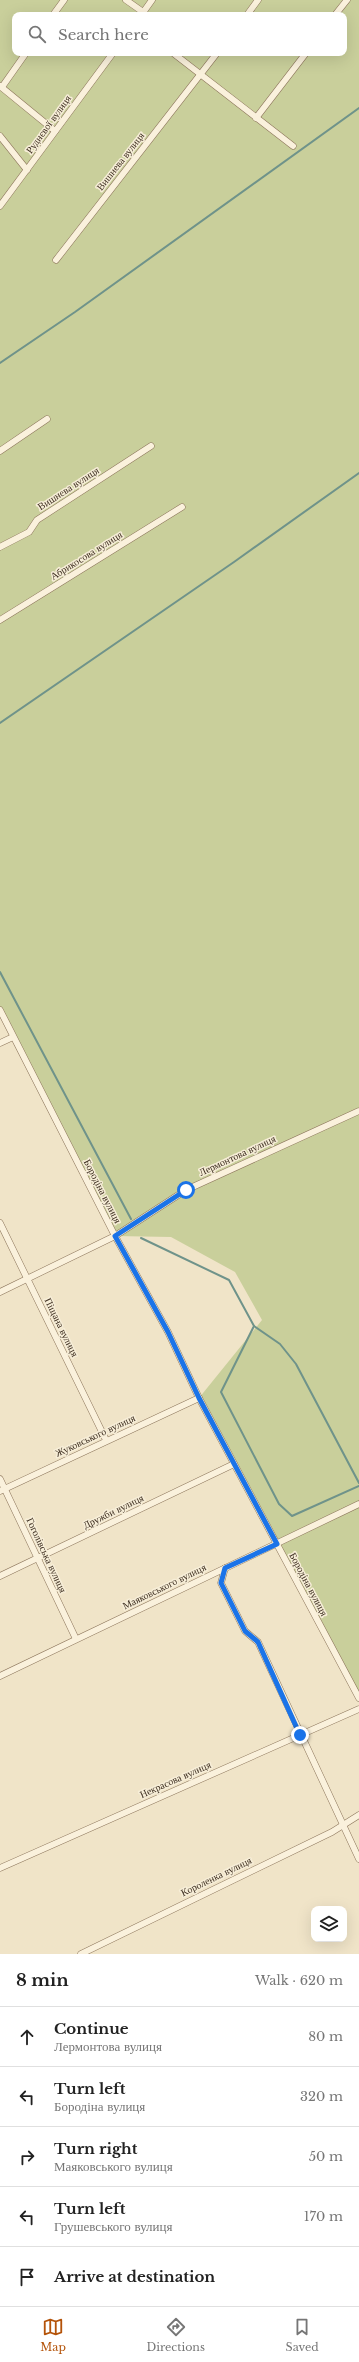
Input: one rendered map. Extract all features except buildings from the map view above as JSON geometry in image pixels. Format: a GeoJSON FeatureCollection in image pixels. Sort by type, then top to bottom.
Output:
{"type":"FeatureCollection","features":[{"type":"Feature","properties":{"kind":"street"},"geometry":{"type":"LineString","coordinates":[[56,12],[64,0]]}},
{"type":"Feature","properties":{"kind":"street"},"geometry":{"type":"LineString","coordinates":[[126,0],[141,12]]}},
{"type":"Feature","properties":{"kind":"street"},"geometry":{"type":"LineString","coordinates":[[143,12],[152,0]]}},
{"type":"Feature","properties":{"kind":"street"},"geometry":{"type":"LineString","coordinates":[[249,12],[258,0]]}},
{"type":"Feature","properties":{"kind":"street"},"geometry":{"type":"LineString","coordinates":[[337,12],[347,0]]}},
{"type":"Feature","properties":{"kind":"street"},"geometry":{"type":"LineString","coordinates":[[24,56],[1,86],[55,131]]}},
{"type":"Feature","properties":{"kind":"street","name":"Руднєвої вулиця"},"geometry":{"type":"LineString","coordinates":[[0,206],[111,56]]}},
{"type":"Feature","properties":{"kind":"street"},"geometry":{"type":"LineString","coordinates":[[177,56],[293,146]]}},
{"type":"Feature","properties":{"kind":"street","name":"Вишнева вулиця"},"geometry":{"type":"LineString","coordinates":[[56,260],[215,56]]}},
{"type":"Feature","properties":{"kind":"street"},"geometry":{"type":"LineString","coordinates":[[256,118],[304,56]]}},
{"type":"Feature","properties":{"kind":"street"},"geometry":{"type":"LineString","coordinates":[[0,136],[27,170]]}},
{"type":"Feature","properties":{"kind":"street"},"geometry":{"type":"LineString","coordinates":[[0,451],[47,420]]}},
{"type":"Feature","properties":{"kind":"street","name":"Вишнева вулиця"},"geometry":{"type":"LineString","coordinates":[[0,548],[29,532],[37,520],[151,446]]}},
{"type":"Feature","properties":{"kind":"street","name":"Абрикосова вулиця"},"geometry":{"type":"LineString","coordinates":[[0,620],[182,507]]}},
{"type":"Feature","properties":{"kind":"street","name":"Бородіна вулиця"},"geometry":{"type":"LineString","coordinates":[[0,1010],[115,1236],[168,1332],[199,1398],[359,1698]]}},
{"type":"Feature","properties":{"kind":"street"},"geometry":{"type":"LineString","coordinates":[[0,1043],[13,1037]]}},
{"type":"Feature","properties":{"kind":"street","name":"Лермонтова вулиця"},"geometry":{"type":"LineString","coordinates":[[0,1292],[115,1236],[186,1190],[359,1111]]}},
{"type":"Feature","properties":{"kind":"street","name":"Піщана вулиця"},"geometry":{"type":"LineString","coordinates":[[0,1223],[106,1440]]}},
{"type":"Feature","properties":{"kind":"street","name":"Жуковського вулиця"},"geometry":{"type":"LineString","coordinates":[[2,1490],[106,1440],[199,1398]]}},
{"type":"Feature","properties":{"kind":"street","name":"Дружби вулиця"},"geometry":{"type":"LineString","coordinates":[[0,1576],[234,1464]]}},
{"type":"Feature","properties":{"kind":"street","name":"Гоголівська вулиця"},"geometry":{"type":"LineString","coordinates":[[0,1479],[2,1490],[38,1558],[76,1639]]}},
{"type":"Feature","properties":{"kind":"street","name":"Маяковського вулиця"},"geometry":{"type":"LineString","coordinates":[[0,1676],[359,1504]]}},
{"type":"Feature","properties":{"kind":"street"},"geometry":{"type":"LineString","coordinates":[[225,1568],[221,1583],[245,1631],[258,1642],[359,1859]]}},
{"type":"Feature","properties":{"kind":"street","name":"Некрасова вулиця"},"geometry":{"type":"LineString","coordinates":[[0,1868],[359,1709]]}},
{"type":"Feature","properties":{"kind":"street","name":"Короленка вулиця"},"geometry":{"type":"LineString","coordinates":[[81,1954],[343,1825],[359,1814]]}},
{"type":"Feature","properties":{"kind":"green space"},"geometry":{"type":"Polygon","coordinates":[[[0,0],[359,0],[359,1503],[277,1542],[199,1398],[262,1320],[235,1272],[171,1237],[115,1236],[0,1009],[0,0]]]}},
{"type":"Feature","properties":{"kind":"green space"},"geometry":{"type":"Polygon","coordinates":[[[359,1505],[359,1696],[279,1544],[359,1505]]]}},
{"type":"Feature","properties":{"kind":"waterway"},"geometry":{"type":"LineString","coordinates":[[0,363],[75,312],[359,108]]}},
{"type":"Feature","properties":{"kind":"waterway"},"geometry":{"type":"LineString","coordinates":[[0,723],[234,562],[359,473]]}},
{"type":"Feature","properties":{"kind":"waterway"},"geometry":{"type":"LineString","coordinates":[[0,972],[131,1219]]}},
{"type":"Feature","properties":{"kind":"waterway"},"geometry":{"type":"LineString","coordinates":[[141,1238],[229,1280],[254,1326],[221,1392],[279,1504],[292,1516],[359,1486]]}},
{"type":"Feature","properties":{"kind":"waterway"},"geometry":{"type":"LineString","coordinates":[[254,1326],[280,1344],[296,1364],[359,1483]]}},
{"type":"Feature","properties":{"kind":"route"},"geometry":{"type":"LineString","coordinates":[[186,1190],[115,1236],[168,1332],[199,1398],[277,1544],[225,1568],[221,1583],[245,1631],[258,1642],[300,1735]]}}]}
